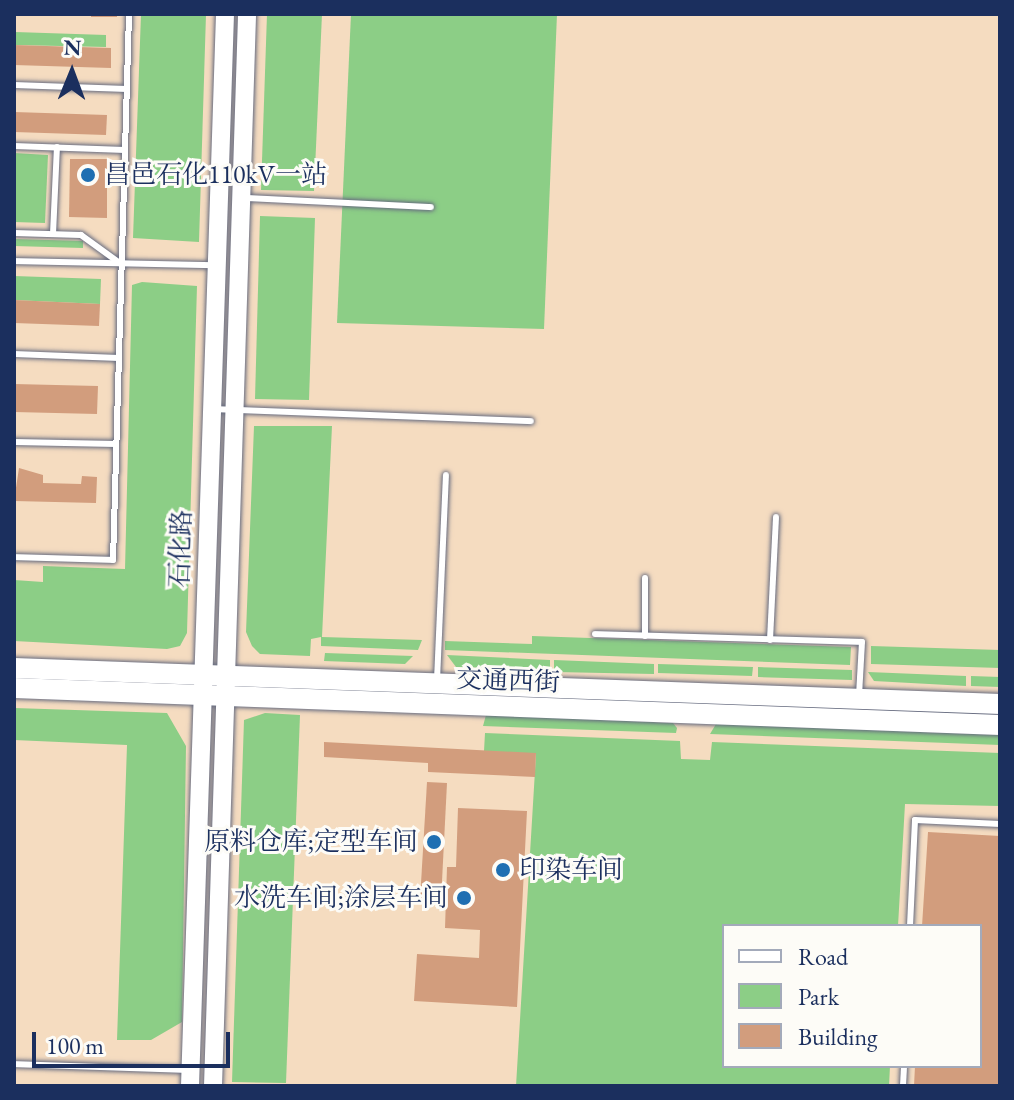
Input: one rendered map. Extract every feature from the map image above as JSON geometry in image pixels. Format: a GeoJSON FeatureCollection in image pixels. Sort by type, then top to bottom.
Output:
{"type":"FeatureCollection","features":[{"type":"Feature","properties":{"kind":"main road","name":"石化路"},"geometry":{"type":"LineString","coordinates":[[191,1078],[225,14]]}},
{"type":"Feature","properties":{"kind":"main road","name":"石化路"},"geometry":{"type":"LineString","coordinates":[[213,1086],[247,14]]}},
{"type":"Feature","properties":{"kind":"main road","name":"交通西街"},"geometry":{"type":"LineString","coordinates":[[14,668],[203,685],[1000,725]]}},
{"type":"Feature","properties":{"kind":"main road","name":"交通西街"},"geometry":{"type":"LineString","coordinates":[[226,686],[437,684],[1000,704]]}},
{"type":"Feature","properties":{"kind":"main road","name":"交通西街"},"geometry":{"type":"LineString","coordinates":[[14,688],[203,685]]}},
{"type":"Feature","properties":{"kind":"lane"},"geometry":{"type":"LineString","coordinates":[[14,557],[113,560],[129,14]]}},
{"type":"Feature","properties":{"kind":"lane"},"geometry":{"type":"LineString","coordinates":[[14,85],[127,89]]}},
{"type":"Feature","properties":{"kind":"lane"},"geometry":{"type":"LineString","coordinates":[[14,146],[125,150]]}},
{"type":"Feature","properties":{"kind":"lane"},"geometry":{"type":"LineString","coordinates":[[53,234],[57,147]]}},
{"type":"Feature","properties":{"kind":"lane"},"geometry":{"type":"LineString","coordinates":[[241,198],[431,207]]}},
{"type":"Feature","properties":{"kind":"lane"},"geometry":{"type":"LineString","coordinates":[[14,233],[81,235],[122,264]]}},
{"type":"Feature","properties":{"kind":"lane"},"geometry":{"type":"LineString","coordinates":[[14,261],[216,265]]}},
{"type":"Feature","properties":{"kind":"lane"},"geometry":{"type":"LineString","coordinates":[[14,354],[119,358]]}},
{"type":"Feature","properties":{"kind":"lane"},"geometry":{"type":"LineString","coordinates":[[211,408],[531,421]]}},
{"type":"Feature","properties":{"kind":"lane"},"geometry":{"type":"LineString","coordinates":[[14,442],[116,444]]}},
{"type":"Feature","properties":{"kind":"lane"},"geometry":{"type":"LineString","coordinates":[[437,684],[446,475]]}},
{"type":"Feature","properties":{"kind":"lane"},"geometry":{"type":"LineString","coordinates":[[770,640],[776,517]]}},
{"type":"Feature","properties":{"kind":"lane"},"geometry":{"type":"LineString","coordinates":[[645,578],[645,636]]}},
{"type":"Feature","properties":{"kind":"lane"},"geometry":{"type":"LineString","coordinates":[[595,634],[862,642],[859,699]]}},
{"type":"Feature","properties":{"kind":"lane"},"geometry":{"type":"LineString","coordinates":[[910,924],[915,820],[1000,824]]}},
{"type":"Feature","properties":{"kind":"lane"},"geometry":{"type":"LineString","coordinates":[[14,1064],[191,1078]]}},
{"type":"Feature","properties":{"kind":"green space"},"geometry":{"type":"Polygon","coordinates":[[[141,14],[206,14],[199,242],[133,238],[141,14]]]}},
{"type":"Feature","properties":{"kind":"green space"},"geometry":{"type":"Polygon","coordinates":[[[267,14],[322,14],[314,191],[261,190],[267,14]]]}},
{"type":"Feature","properties":{"kind":"green space"},"geometry":{"type":"Polygon","coordinates":[[[351,14],[557,14],[544,329],[337,323],[351,14]]]}},
{"type":"Feature","properties":{"kind":"green space"},"geometry":{"type":"Polygon","coordinates":[[[15,32],[106,35],[106,47],[15,45],[15,32]]]}},
{"type":"Feature","properties":{"kind":"green space"},"geometry":{"type":"Polygon","coordinates":[[[14,153],[48,155],[45,223],[14,222],[14,153]]]}},
{"type":"Feature","properties":{"kind":"green space"},"geometry":{"type":"Polygon","coordinates":[[[260,216],[315,218],[309,400],[255,399],[260,216]]]}},
{"type":"Feature","properties":{"kind":"green space"},"geometry":{"type":"Polygon","coordinates":[[[14,239],[83,241],[83,248],[14,246],[14,239]]]}},
{"type":"Feature","properties":{"kind":"green space"},"geometry":{"type":"Polygon","coordinates":[[[14,276],[101,279],[100,304],[14,300],[14,276]]]}},
{"type":"Feature","properties":{"kind":"green space"},"geometry":{"type":"Polygon","coordinates":[[[142,282],[197,286],[187,633],[180,646],[167,649],[14,641],[14,580],[43,582],[43,566],[125,569],[132,285],[142,282]]]}},
{"type":"Feature","properties":{"kind":"green space"},"geometry":{"type":"Polygon","coordinates":[[[254,426],[332,426],[322,637],[422,640],[418,650],[321,646],[321,637],[311,639],[310,656],[260,654],[252,646],[246,632],[254,426]]]}},
{"type":"Feature","properties":{"kind":"green space"},"geometry":{"type":"Polygon","coordinates":[[[532,636],[851,647],[850,665],[445,650],[445,641],[532,644],[532,636]]]}},
{"type":"Feature","properties":{"kind":"green space"},"geometry":{"type":"Polygon","coordinates":[[[871,646],[1000,650],[1000,668],[871,664],[871,646]]]}},
{"type":"Feature","properties":{"kind":"green space"},"geometry":{"type":"Polygon","coordinates":[[[325,653],[413,656],[405,664],[324,661],[325,653]]]}},
{"type":"Feature","properties":{"kind":"green space"},"geometry":{"type":"Polygon","coordinates":[[[447,655],[550,660],[550,670],[456,667],[447,655]]]}},
{"type":"Feature","properties":{"kind":"green space"},"geometry":{"type":"Polygon","coordinates":[[[554,660],[654,664],[654,674],[554,672],[554,660]]]}},
{"type":"Feature","properties":{"kind":"green space"},"geometry":{"type":"Polygon","coordinates":[[[658,664],[753,667],[752,676],[658,673],[658,664]]]}},
{"type":"Feature","properties":{"kind":"green space"},"geometry":{"type":"Polygon","coordinates":[[[758,667],[852,670],[852,680],[758,677],[758,667]]]}},
{"type":"Feature","properties":{"kind":"green space"},"geometry":{"type":"Polygon","coordinates":[[[868,672],[966,676],[966,686],[874,681],[868,672]]]}},
{"type":"Feature","properties":{"kind":"green space"},"geometry":{"type":"Polygon","coordinates":[[[971,676],[1000,677],[1000,687],[971,686],[971,676]]]}},
{"type":"Feature","properties":{"kind":"green space"},"geometry":{"type":"Polygon","coordinates":[[[14,708],[167,713],[186,746],[182,1022],[151,1040],[117,1040],[127,745],[14,740],[14,708]]]}},
{"type":"Feature","properties":{"kind":"green space"},"geometry":{"type":"Polygon","coordinates":[[[265,713],[300,715],[286,1083],[232,1082],[244,720],[265,713]]]}},
{"type":"Feature","properties":{"kind":"green space"},"geometry":{"type":"Polygon","coordinates":[[[486,715],[673,723],[677,728],[676,733],[483,726],[486,715]]]}},
{"type":"Feature","properties":{"kind":"green space"},"geometry":{"type":"Polygon","coordinates":[[[716,724],[1000,735],[1000,745],[710,734],[716,724]]]}},
{"type":"Feature","properties":{"kind":"green space"},"geometry":{"type":"Polygon","coordinates":[[[485,733],[680,741],[681,759],[710,760],[712,742],[1000,753],[1000,806],[905,804],[898,924],[722,924],[722,1068],[890,1068],[889,1086],[516,1086],[536,754],[484,751],[485,733]]]}},
{"type":"Feature","properties":{"kind":"building"},"geometry":{"type":"Polygon","coordinates":[[[91,14],[117,14],[117,17],[91,17],[91,14]]]}},
{"type":"Feature","properties":{"kind":"building"},"geometry":{"type":"Polygon","coordinates":[[[14,45],[111,48],[111,68],[14,65],[14,45]]]}},
{"type":"Feature","properties":{"kind":"building"},"geometry":{"type":"Polygon","coordinates":[[[14,112],[107,115],[106,135],[14,132],[14,112]]]}},
{"type":"Feature","properties":{"kind":"building","name":"昌邑石化110kV一站"},"geometry":{"type":"Polygon","coordinates":[[[70,159],[107,159],[107,218],[69,217],[70,159]]]}},
{"type":"Feature","properties":{"kind":"building"},"geometry":{"type":"Polygon","coordinates":[[[14,300],[100,304],[99,326],[14,323],[14,300]]]}},
{"type":"Feature","properties":{"kind":"building"},"geometry":{"type":"Polygon","coordinates":[[[14,384],[98,386],[97,414],[14,412],[14,384]]]}},
{"type":"Feature","properties":{"kind":"building"},"geometry":{"type":"Polygon","coordinates":[[[19,468],[43,475],[43,483],[81,484],[82,476],[97,477],[96,503],[14,501],[19,468]]]}},
{"type":"Feature","properties":{"kind":"building"},"geometry":{"type":"Polygon","coordinates":[[[324,742],[536,753],[535,777],[428,772],[428,763],[324,757],[324,742]]]}},
{"type":"Feature","properties":{"kind":"building","name":"原料仓库;定型车间"},"geometry":{"type":"Polygon","coordinates":[[[427,782],[447,783],[441,901],[420,900],[427,782]]]}},
{"type":"Feature","properties":{"kind":"building"},"geometry":{"type":"Polygon","coordinates":[[[458,808],[527,811],[517,1007],[414,1001],[417,954],[479,958],[480,930],[445,928],[447,867],[456,867],[458,808]]]}},
{"type":"Feature","properties":{"kind":"building"},"geometry":{"type":"Polygon","coordinates":[[[928,832],[1000,836],[1000,1086],[914,1086],[915,1068],[982,1068],[982,924],[922,924],[928,832]]]}},
{"type":"Feature","properties":{"kind":"place","name":"昌邑石化110kV一站"},"geometry":{"type":"Point","coordinates":[88,175]}},
{"type":"Feature","properties":{"kind":"place","name":"原料仓库;定型车间"},"geometry":{"type":"Point","coordinates":[434,842]}},
{"type":"Feature","properties":{"kind":"place","name":"印染车间"},"geometry":{"type":"Point","coordinates":[503,870]}},
{"type":"Feature","properties":{"kind":"place","name":"水洗车间;涂层车间"},"geometry":{"type":"Point","coordinates":[464,898]}}]}
